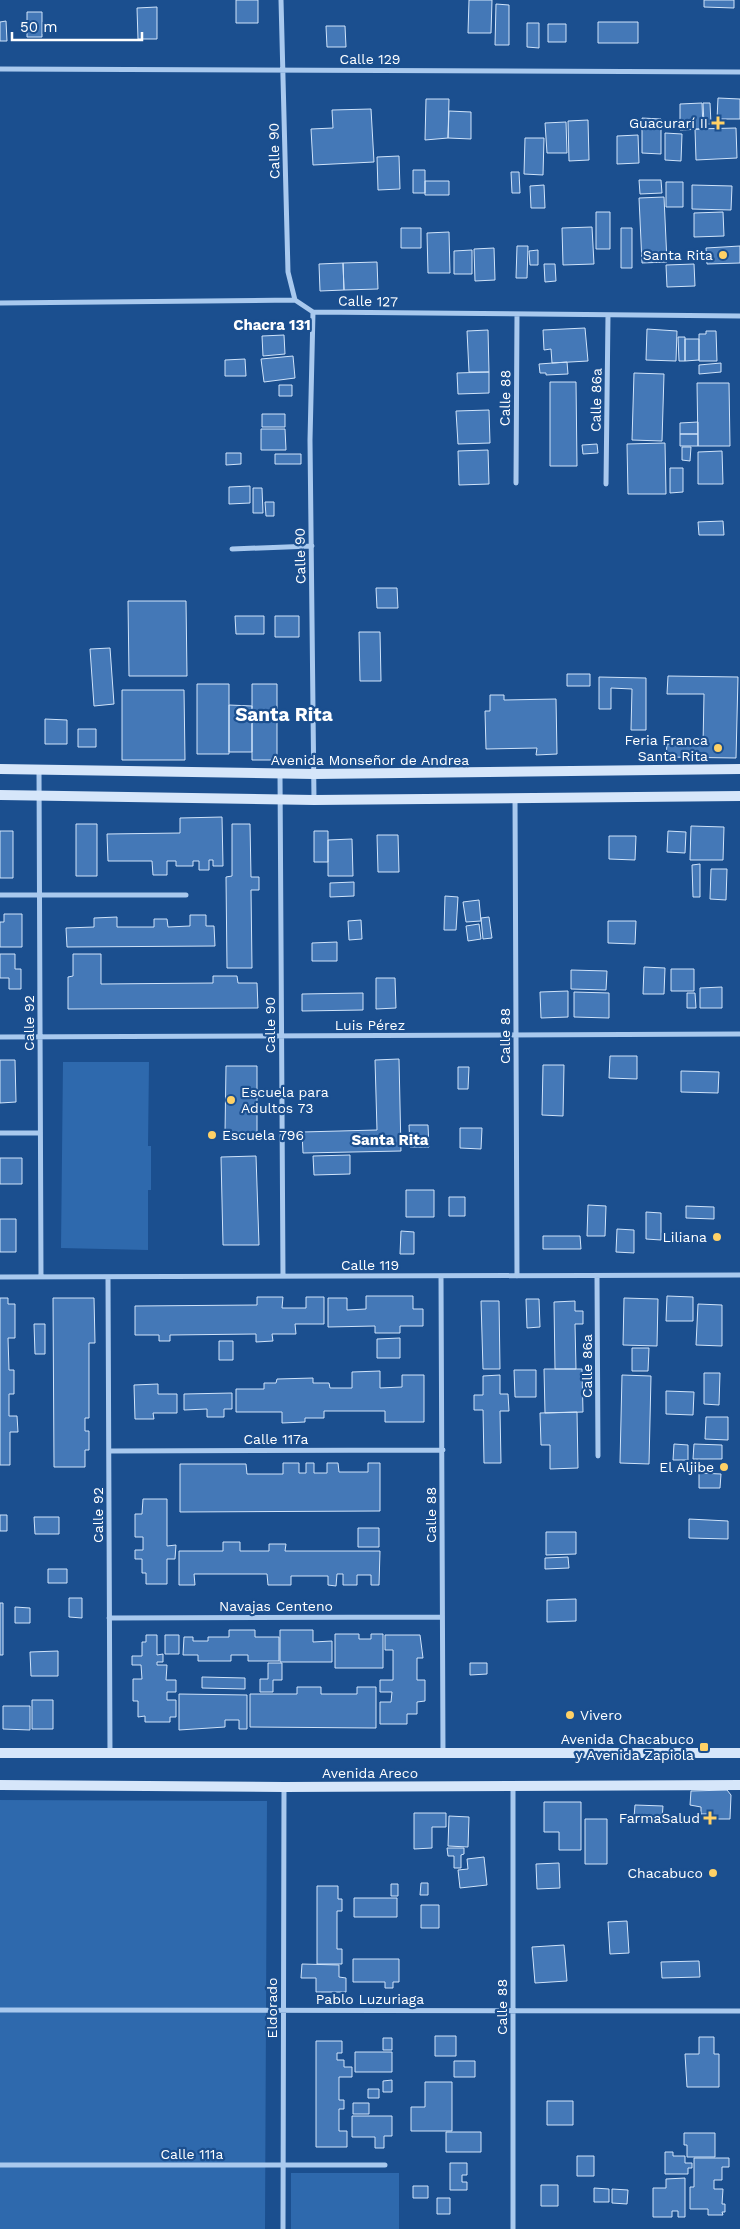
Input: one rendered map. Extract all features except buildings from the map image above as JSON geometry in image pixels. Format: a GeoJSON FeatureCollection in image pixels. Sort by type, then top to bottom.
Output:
{"type":"FeatureCollection","features":[{"type":"Feature","properties":{"kind":"main road","name":"Avenida Monseñor de Andrea"},"geometry":{"type":"LineString","coordinates":[[0,769],[314,774],[740,769]]}},
{"type":"Feature","properties":{"kind":"main road"},"geometry":{"type":"LineString","coordinates":[[0,795],[281,800],[740,796]]}},
{"type":"Feature","properties":{"kind":"main road","name":"Avenida Areco"},"geometry":{"type":"LineString","coordinates":[[0,1753],[740,1753]]}},
{"type":"Feature","properties":{"kind":"main road","name":"Avenida Areco"},"geometry":{"type":"LineString","coordinates":[[0,1785],[284,1787],[740,1785]]}},
{"type":"Feature","properties":{"kind":"street","name":"Calle 90"},"geometry":{"type":"LineString","coordinates":[[281,0],[288,272],[295,300]]}},
{"type":"Feature","properties":{"kind":"street","name":"Calle 129"},"geometry":{"type":"LineString","coordinates":[[0,70],[283,69],[740,72]]}},
{"type":"Feature","properties":{"kind":"street"},"geometry":{"type":"LineString","coordinates":[[0,303],[295,300],[313,312]]}},
{"type":"Feature","properties":{"kind":"street","name":"Calle 90"},"geometry":{"type":"LineString","coordinates":[[313,312],[310,440],[314,800]]}},
{"type":"Feature","properties":{"kind":"street","name":"Calle 127"},"geometry":{"type":"LineString","coordinates":[[313,312],[740,316]]}},
{"type":"Feature","properties":{"kind":"street","name":"Calle 88"},"geometry":{"type":"LineString","coordinates":[[516,483],[517,314]]}},
{"type":"Feature","properties":{"kind":"street","name":"Calle 86a"},"geometry":{"type":"LineString","coordinates":[[606,484],[608,315]]}},
{"type":"Feature","properties":{"kind":"street"},"geometry":{"type":"LineString","coordinates":[[232,549],[312,546]]}},
{"type":"Feature","properties":{"kind":"street","name":"Calle 92"},"geometry":{"type":"LineString","coordinates":[[39,769],[41,1277]]}},
{"type":"Feature","properties":{"kind":"street","name":"Calle 90"},"geometry":{"type":"LineString","coordinates":[[280,774],[283,1276]]}},
{"type":"Feature","properties":{"kind":"street","name":"Calle 88"},"geometry":{"type":"LineString","coordinates":[[515,797],[517,1276]]}},
{"type":"Feature","properties":{"kind":"street"},"geometry":{"type":"LineString","coordinates":[[0,895],[186,895]]}},
{"type":"Feature","properties":{"kind":"street","name":"Luis Pérez"},"geometry":{"type":"LineString","coordinates":[[0,1036],[740,1034]]}},
{"type":"Feature","properties":{"kind":"street"},"geometry":{"type":"LineString","coordinates":[[0,1134],[40,1133]]}},
{"type":"Feature","properties":{"kind":"street","name":"Calle 119"},"geometry":{"type":"LineString","coordinates":[[0,1277],[740,1275]]}},
{"type":"Feature","properties":{"kind":"street","name":"Calle 88"},"geometry":{"type":"LineString","coordinates":[[441,1276],[443,1754]]}},
{"type":"Feature","properties":{"kind":"street","name":"Calle 86a"},"geometry":{"type":"LineString","coordinates":[[597,1276],[598,1456]]}},
{"type":"Feature","properties":{"kind":"street","name":"Calle 92"},"geometry":{"type":"LineString","coordinates":[[108,1277],[110,1752]]}},
{"type":"Feature","properties":{"kind":"street","name":"Calle 117a"},"geometry":{"type":"LineString","coordinates":[[110,1451],[443,1450]]}},
{"type":"Feature","properties":{"kind":"street","name":"Navajas Centeno"},"geometry":{"type":"LineString","coordinates":[[109,1618],[442,1617]]}},
{"type":"Feature","properties":{"kind":"street","name":"Calle 88"},"geometry":{"type":"LineString","coordinates":[[513,1786],[513,2229]]}},
{"type":"Feature","properties":{"kind":"street","name":"Eldorado"},"geometry":{"type":"LineString","coordinates":[[283,2229],[284,1787]]}},
{"type":"Feature","properties":{"kind":"street","name":"Pablo Luzuriaga"},"geometry":{"type":"LineString","coordinates":[[0,2010],[740,2011]]}},
{"type":"Feature","properties":{"kind":"street","name":"Calle 111a"},"geometry":{"type":"LineString","coordinates":[[0,2165],[385,2165]]}},
{"type":"Feature","properties":{"kind":"shaded area"},"geometry":{"type":"Polygon","coordinates":[[[63,1062],[149,1062],[148,1146],[151,1146],[151,1190],[148,1190],[148,1250],[61,1248],[63,1062]]]}},
{"type":"Feature","properties":{"kind":"shaded area"},"geometry":{"type":"Polygon","coordinates":[[[0,1800],[267,1801],[265,2229],[0,2229],[0,1800]]]}},
{"type":"Feature","properties":{"kind":"shaded area"},"geometry":{"type":"Polygon","coordinates":[[[291,2173],[399,2173],[399,2229],[291,2229],[291,2173]]]}},
{"type":"Feature","properties":{"kind":"place","name":"Guacurarí II"},"geometry":{"type":"Point","coordinates":[718,123]}},
{"type":"Feature","properties":{"kind":"place","name":"Santa Rita"},"geometry":{"type":"Point","coordinates":[723,255]}},
{"type":"Feature","properties":{"kind":"place","name":"Feria Franca Santa Rita"},"geometry":{"type":"Point","coordinates":[718,748]}},
{"type":"Feature","properties":{"kind":"place","name":"Escuela para Adultos 73"},"geometry":{"type":"Point","coordinates":[231,1100]}},
{"type":"Feature","properties":{"kind":"place","name":"Escuela 796"},"geometry":{"type":"Point","coordinates":[212,1135]}},
{"type":"Feature","properties":{"kind":"place","name":"Liliana"},"geometry":{"type":"Point","coordinates":[717,1237]}},
{"type":"Feature","properties":{"kind":"place","name":"El Aljibe"},"geometry":{"type":"Point","coordinates":[724,1467]}},
{"type":"Feature","properties":{"kind":"place","name":"Vivero"},"geometry":{"type":"Point","coordinates":[570,1715]}},
{"type":"Feature","properties":{"kind":"place","name":"Avenida Chacabuco y Avenida Zapiola"},"geometry":{"type":"Point","coordinates":[704,1747]}},
{"type":"Feature","properties":{"kind":"place","name":"FarmaSalud"},"geometry":{"type":"Point","coordinates":[710,1818]}},
{"type":"Feature","properties":{"kind":"place","name":"Chacabuco"},"geometry":{"type":"Point","coordinates":[713,1873]}},
{"type":"Feature","properties":{"kind":"district","name":"Chacra 131"},"geometry":{"type":"Point","coordinates":[272,325]}},
{"type":"Feature","properties":{"kind":"district","name":"Santa Rita"},"geometry":{"type":"Point","coordinates":[284,714]}},
{"type":"Feature","properties":{"kind":"district","name":"Santa Rita"},"geometry":{"type":"Point","coordinates":[390,1140]}}]}
